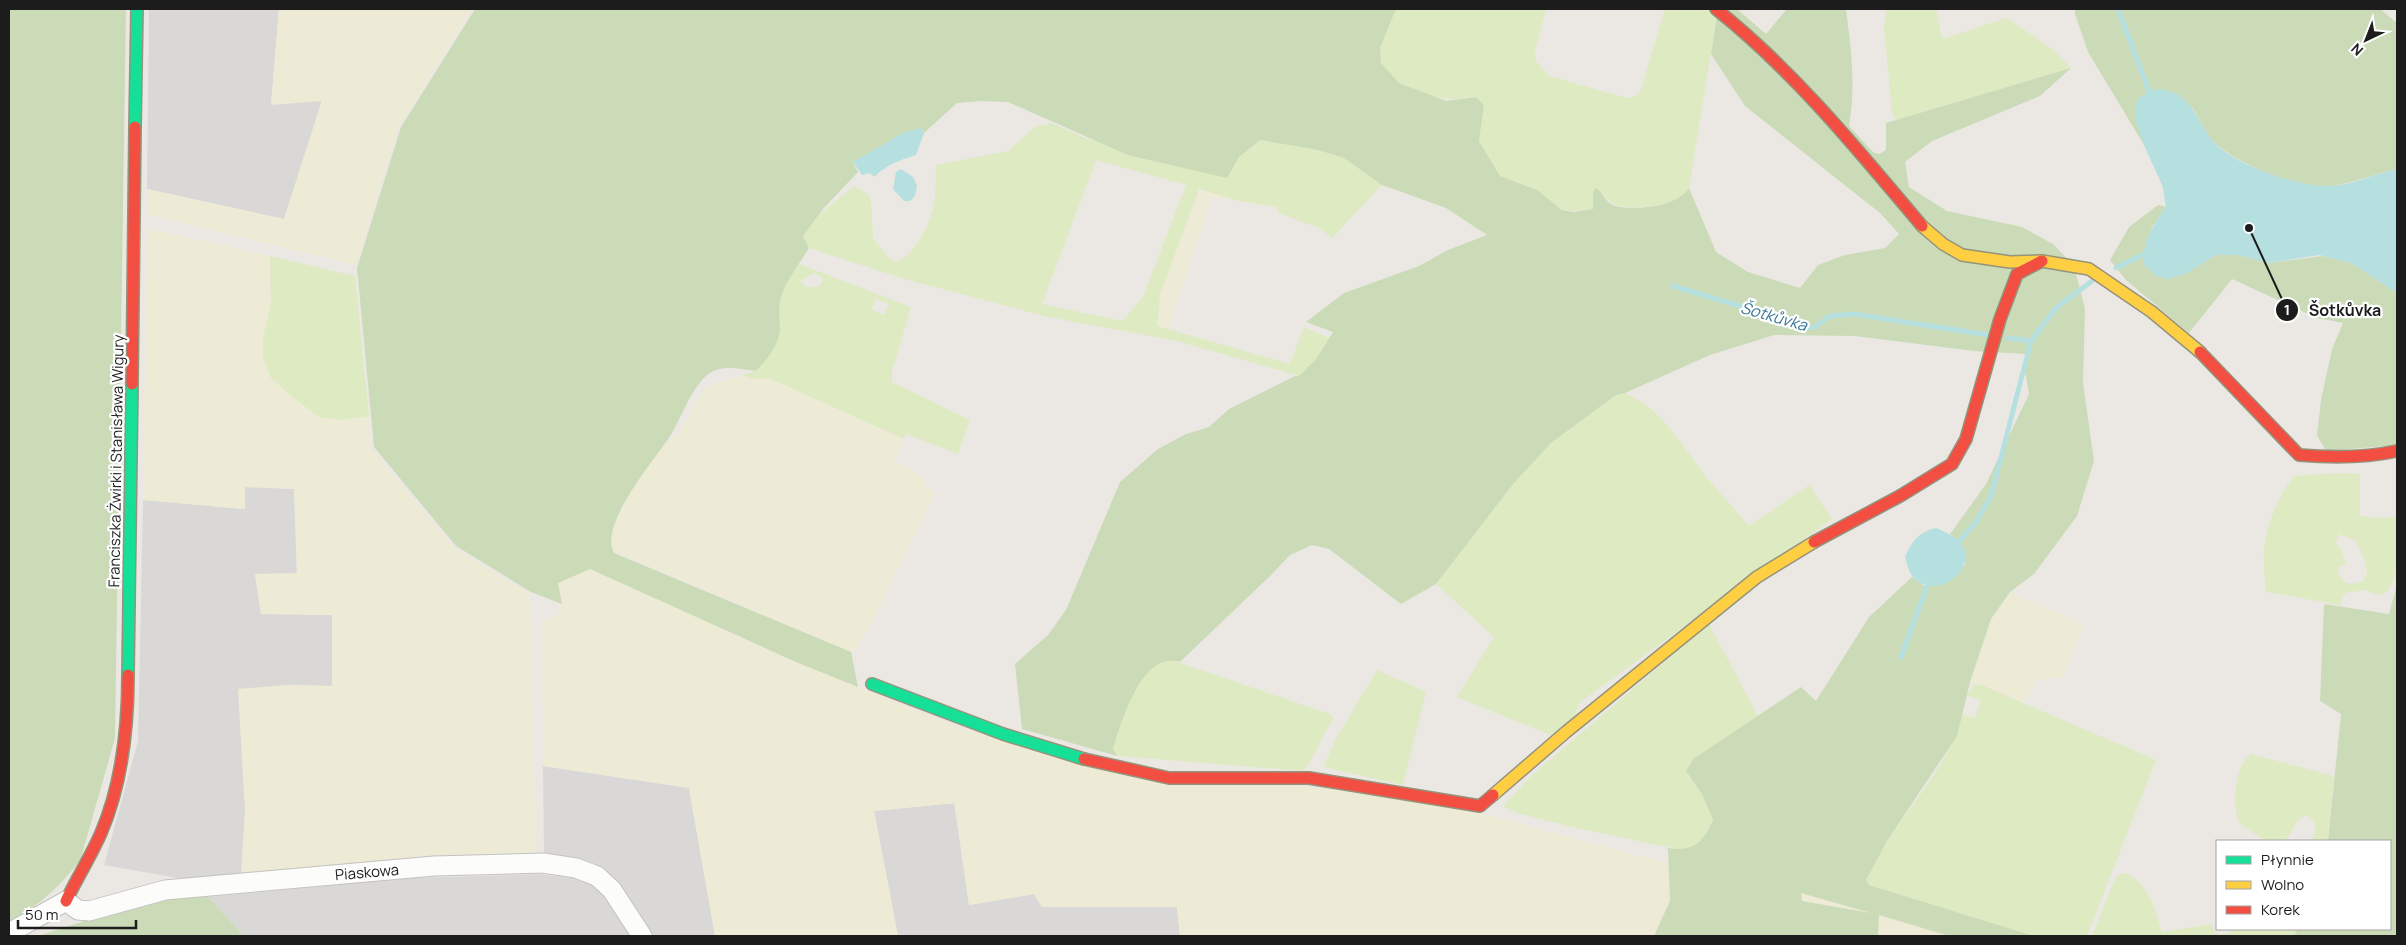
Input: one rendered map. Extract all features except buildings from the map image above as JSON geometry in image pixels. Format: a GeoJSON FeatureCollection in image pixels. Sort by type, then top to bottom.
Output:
{"type":"FeatureCollection","features":[{"type":"Feature","properties":{"kind":"street","name":"Franciszka Żwirki i Stanisława Wigury"},"geometry":{"type":"LineString","coordinates":[[66,901],[75,879],[93,851],[107,818],[124,748],[128,705],[137,9]]}},
{"type":"Feature","properties":{"kind":"street"},"geometry":{"type":"LineString","coordinates":[[1716,9],[1751,37],[1842,132],[1923,227],[1943,244],[1962,255],[2010,262],[2042,261],[2089,269],[2152,312],[2198,348],[2288,446],[2299,455],[2368,457],[2397,451]]}},
{"type":"Feature","properties":{"kind":"street"},"geometry":{"type":"LineString","coordinates":[[872,684],[1003,734],[1105,765],[1132,771],[1169,778],[1309,778],[1480,806],[1587,714],[1757,577],[1793,553],[1900,496],[1952,464],[1966,439],[2000,318],[2017,274],[2042,261]]}},
{"type":"Feature","properties":{"kind":"street","name":"Piaskowa"},"geometry":{"type":"LineString","coordinates":[[66,901],[78,910],[89,911],[165,890],[434,866],[543,863],[587,870],[597,876],[612,890],[642,936]]}},
{"type":"Feature","properties":{"kind":"street"},"geometry":{"type":"LineString","coordinates":[[9,933],[66,901]]}},
{"type":"Feature","properties":{"kind":"shaded area"},"geometry":{"type":"Polygon","coordinates":[[[149,9],[279,9],[271,104],[322,100],[284,219],[147,189],[149,9]]]}},
{"type":"Feature","properties":{"kind":"shaded area"},"geometry":{"type":"Polygon","coordinates":[[[279,9],[472,9],[398,128],[356,265],[150,215],[147,211],[147,189],[284,219],[322,101],[271,105],[279,9]]]}},
{"type":"Feature","properties":{"kind":"shaded area"},"geometry":{"type":"Polygon","coordinates":[[[1199,189],[1239,201],[1212,197],[1168,329],[1156,326],[1160,295],[1199,189]]]}},
{"type":"Feature","properties":{"kind":"shaded area"},"geometry":{"type":"Polygon","coordinates":[[[147,228],[270,256],[271,303],[263,338],[342,420],[369,416],[372,449],[454,548],[530,594],[536,855],[241,875],[245,812],[238,689],[287,685],[332,686],[332,615],[261,614],[255,574],[297,573],[294,489],[245,487],[245,509],[143,500],[147,228]]]}},
{"type":"Feature","properties":{"kind":"shaded area"},"geometry":{"type":"Polygon","coordinates":[[[743,375],[752,379],[769,378],[904,439],[895,461],[926,480],[924,485],[935,493],[872,623],[856,650],[851,652],[615,552],[610,547],[614,527],[629,493],[659,451],[679,432],[703,391],[711,385],[743,375]]]}},
{"type":"Feature","properties":{"kind":"shaded area"},"geometry":{"type":"Polygon","coordinates":[[[245,487],[294,489],[297,574],[255,574],[261,614],[332,615],[332,686],[287,685],[245,812],[241,875],[189,880],[104,865],[138,741],[143,500],[244,509],[245,487]]]}},
{"type":"Feature","properties":{"kind":"shaded area"},"geometry":{"type":"Polygon","coordinates":[[[590,569],[796,662],[961,728],[1103,769],[1346,790],[1477,812],[1670,864],[1670,901],[1654,936],[1180,936],[1177,907],[1042,907],[1034,894],[969,905],[955,803],[874,811],[898,936],[715,936],[689,788],[543,766],[542,620],[555,618],[562,604],[558,583],[590,569]]]}},
{"type":"Feature","properties":{"kind":"shaded area"},"geometry":{"type":"Polygon","coordinates":[[[2010,592],[2083,624],[2064,677],[2037,680],[2023,703],[1970,682],[1991,619],[2010,592]]]}},
{"type":"Feature","properties":{"kind":"shaded area"},"geometry":{"type":"Polygon","coordinates":[[[543,766],[689,788],[715,936],[653,936],[620,885],[607,871],[591,862],[544,855],[543,766]]]}},
{"type":"Feature","properties":{"kind":"shaded area"},"geometry":{"type":"Polygon","coordinates":[[[954,803],[969,905],[1035,894],[1042,907],[1177,907],[1180,936],[898,936],[874,811],[954,803]]]}},
{"type":"Feature","properties":{"kind":"shaded area"},"geometry":{"type":"Polygon","coordinates":[[[540,874],[585,880],[596,886],[605,896],[630,936],[244,936],[208,897],[411,878],[540,874]]]}},
{"type":"Feature","properties":{"kind":"shaded area"},"geometry":{"type":"Polygon","coordinates":[[[1801,892],[1878,915],[1949,936],[1805,936],[1801,892]]]}},
{"type":"Feature","properties":{"kind":"green space"},"geometry":{"type":"Polygon","coordinates":[[[9,9],[126,9],[115,738],[81,858],[67,877],[49,894],[29,910],[9,922],[9,9]]]}},
{"type":"Feature","properties":{"kind":"green space"},"geometry":{"type":"Polygon","coordinates":[[[475,9],[1396,9],[1380,48],[1381,63],[1399,83],[1446,101],[1476,97],[1484,105],[1479,141],[1500,176],[1537,190],[1562,210],[1574,212],[1593,209],[1593,192],[1596,188],[1612,205],[1644,208],[1675,200],[1689,188],[1716,252],[1748,272],[1800,288],[1818,265],[1845,255],[1885,248],[1899,234],[1880,213],[1745,106],[1711,54],[1717,15],[1722,9],[1737,9],[1766,34],[1787,9],[1846,9],[1852,82],[1849,126],[1873,152],[1879,154],[1886,150],[1886,123],[2071,68],[2040,96],[1932,141],[1905,162],[1909,187],[1947,211],[2022,227],[2053,244],[2074,266],[2085,309],[2083,383],[2094,461],[2077,516],[2034,574],[2010,592],[1991,619],[1970,682],[1957,736],[1887,841],[1866,880],[1869,885],[2034,936],[1949,936],[1879,915],[1878,936],[1654,936],[1670,901],[1668,848],[1685,848],[1696,844],[1701,840],[1713,820],[1702,794],[1686,771],[1693,759],[1801,687],[1816,701],[1869,617],[1912,577],[1925,586],[1965,566],[1965,556],[1962,548],[1958,541],[1950,534],[1986,484],[2029,394],[2024,366],[2027,354],[1974,351],[1855,336],[1774,335],[1710,355],[1625,393],[1616,395],[1551,443],[1514,483],[1436,584],[1401,604],[1329,549],[1312,545],[1290,555],[1180,662],[1166,661],[1154,667],[1144,677],[1128,706],[1113,748],[1117,756],[1022,729],[1015,664],[1048,635],[1066,610],[1120,482],[1158,449],[1186,434],[1209,427],[1229,409],[1295,376],[1299,376],[1316,359],[1333,332],[1306,322],[1344,293],[1419,266],[1448,250],[1487,235],[1446,208],[1382,185],[1344,158],[1318,150],[1260,140],[1239,157],[1227,178],[1128,155],[1008,102],[982,101],[957,103],[924,133],[920,128],[853,162],[858,172],[824,208],[803,236],[809,248],[790,278],[781,298],[779,335],[772,352],[756,371],[723,368],[710,373],[700,382],[672,433],[621,508],[614,525],[611,540],[614,553],[851,652],[858,687],[796,662],[590,569],[558,583],[562,604],[531,592],[456,546],[374,447],[357,268],[401,127],[475,9]],[[1801,893],[1802,901],[1871,913],[1801,893]]]}},
{"type":"Feature","properties":{"kind":"green space"},"geometry":{"type":"Polygon","coordinates":[[[1396,9],[1546,9],[1535,51],[1536,61],[1549,76],[1627,98],[1633,97],[1640,92],[1665,9],[1710,9],[1717,15],[1689,188],[1684,196],[1664,203],[1639,208],[1616,205],[1608,200],[1602,192],[1593,192],[1593,209],[1569,210],[1556,205],[1526,185],[1500,176],[1479,141],[1484,104],[1468,97],[1461,99],[1443,98],[1407,87],[1397,81],[1381,63],[1380,48],[1396,9]]]}},
{"type":"Feature","properties":{"kind":"green space"},"geometry":{"type":"Polygon","coordinates":[[[1886,9],[1936,9],[1942,39],[2007,18],[2051,48],[2071,68],[1896,120],[1892,113],[1884,28],[1886,9]]]}},
{"type":"Feature","properties":{"kind":"green space"},"geometry":{"type":"Polygon","coordinates":[[[2075,9],[2380,9],[2397,23],[2397,169],[2331,186],[2302,184],[2286,180],[2253,167],[2225,151],[2208,135],[2192,107],[2138,128],[2147,150],[2088,52],[2075,9]]]}},
{"type":"Feature","properties":{"kind":"green space"},"geometry":{"type":"Polygon","coordinates":[[[1051,123],[1090,140],[1239,157],[1260,140],[1318,150],[1344,158],[1382,185],[1332,238],[1319,228],[1278,213],[1277,207],[1239,201],[1199,189],[1160,295],[1157,326],[1290,364],[1304,327],[1329,338],[1316,359],[1299,376],[1177,341],[1048,317],[901,278],[809,248],[803,236],[819,215],[854,186],[868,194],[871,201],[873,238],[887,256],[896,262],[902,259],[918,243],[931,216],[935,197],[936,165],[1008,151],[1035,127],[1051,123]],[[1096,160],[1042,304],[1122,321],[1143,297],[1186,185],[1096,160]]]}},
{"type":"Feature","properties":{"kind":"green space"},"geometry":{"type":"Polygon","coordinates":[[[2158,205],[2166,207],[2151,229],[2185,274],[2216,255],[2237,255],[2269,263],[2323,256],[2351,263],[2397,293],[2397,445],[2326,451],[2317,435],[2321,400],[2332,349],[2343,323],[2317,318],[2232,279],[2189,333],[2126,280],[2110,260],[2129,227],[2158,205]]]}},
{"type":"Feature","properties":{"kind":"green space"},"geometry":{"type":"Polygon","coordinates":[[[270,256],[355,276],[369,416],[342,420],[319,417],[271,378],[263,357],[263,338],[271,303],[270,256]]]}},
{"type":"Feature","properties":{"kind":"green space"},"geometry":{"type":"Polygon","coordinates":[[[802,265],[911,307],[892,372],[892,382],[970,420],[958,454],[906,434],[904,439],[769,378],[752,379],[743,375],[756,371],[780,331],[779,305],[790,275],[797,266],[802,265]],[[815,273],[800,281],[806,287],[821,285],[823,278],[815,273]],[[876,299],[872,309],[884,315],[889,304],[876,299]]]}},
{"type":"Feature","properties":{"kind":"green space"},"geometry":{"type":"Polygon","coordinates":[[[1625,393],[1638,400],[1661,419],[1708,479],[1749,526],[1809,485],[1832,519],[1579,703],[1573,722],[1555,737],[1457,697],[1494,637],[1436,584],[1514,483],[1551,443],[1616,395],[1625,393]]]}},
{"type":"Feature","properties":{"kind":"green space"},"geometry":{"type":"Polygon","coordinates":[[[2338,473],[2360,474],[2360,516],[2376,518],[2397,517],[2396,569],[2393,582],[2387,591],[2379,594],[2366,590],[2345,593],[2340,605],[2266,592],[2264,557],[2267,532],[2278,502],[2294,476],[2338,473]],[[2339,534],[2336,544],[2341,549],[2346,564],[2338,567],[2338,573],[2344,582],[2352,584],[2362,582],[2367,574],[2365,561],[2356,541],[2339,534]]]}},
{"type":"Feature","properties":{"kind":"green space"},"geometry":{"type":"Polygon","coordinates":[[[2397,584],[2397,936],[2294,936],[2297,930],[2391,930],[2391,840],[2328,840],[2341,714],[2320,701],[2324,604],[2389,614],[2397,584]]]}},
{"type":"Feature","properties":{"kind":"green space"},"geometry":{"type":"Polygon","coordinates":[[[1709,624],[1758,716],[1693,759],[1686,771],[1702,794],[1713,820],[1697,843],[1681,850],[1572,827],[1517,813],[1503,806],[1531,776],[1709,624]]]}},
{"type":"Feature","properties":{"kind":"green space"},"geometry":{"type":"Polygon","coordinates":[[[1171,660],[1330,714],[1334,719],[1303,771],[1117,756],[1113,748],[1132,695],[1148,672],[1159,664],[1171,660]]]}},
{"type":"Feature","properties":{"kind":"green space"},"geometry":{"type":"Polygon","coordinates":[[[1377,670],[1426,692],[1403,785],[1323,767],[1338,735],[1377,670]]]}},
{"type":"Feature","properties":{"kind":"green space"},"geometry":{"type":"Polygon","coordinates":[[[1979,684],[2156,760],[2087,936],[2034,936],[1869,885],[1866,880],[1889,838],[1944,758],[1955,737],[1962,714],[1975,718],[1981,700],[1966,695],[1973,686],[1979,684]]]}},
{"type":"Feature","properties":{"kind":"green space"},"geometry":{"type":"Polygon","coordinates":[[[2251,754],[2334,776],[2328,840],[2312,840],[2316,828],[2314,821],[2306,815],[2298,820],[2286,840],[2264,840],[2239,823],[2235,796],[2238,777],[2245,760],[2251,754]]]}},
{"type":"Feature","properties":{"kind":"green space"},"geometry":{"type":"Polygon","coordinates":[[[2125,873],[2140,883],[2154,906],[2162,932],[2212,924],[2215,934],[2226,934],[2232,930],[2297,930],[2294,936],[2092,936],[2116,876],[2125,873]]]}},
{"type":"Feature","properties":{"kind":"green space"},"geometry":{"type":"Polygon","coordinates":[[[208,897],[244,936],[37,936],[155,899],[208,897]]]}},
{"type":"Feature","properties":{"kind":"water"},"geometry":{"type":"Polygon","coordinates":[[[2158,89],[2170,91],[2186,101],[2213,141],[2222,150],[2250,166],[2283,178],[2327,186],[2354,182],[2397,169],[2397,293],[2351,263],[2319,255],[2269,263],[2237,255],[2216,255],[2185,274],[2168,279],[2156,276],[2144,265],[2144,249],[2149,234],[2166,207],[2160,179],[2143,143],[2135,108],[2142,96],[2158,89]]]}},
{"type":"Feature","properties":{"kind":"water"},"geometry":{"type":"Polygon","coordinates":[[[920,128],[924,133],[916,155],[894,163],[874,177],[870,173],[862,175],[853,162],[903,133],[920,128]]]}},
{"type":"Feature","properties":{"kind":"water"},"geometry":{"type":"Polygon","coordinates":[[[901,169],[913,177],[917,186],[915,196],[910,201],[904,201],[893,189],[896,172],[901,169]]]}},
{"type":"Feature","properties":{"kind":"water"},"geometry":{"type":"Polygon","coordinates":[[[1936,528],[1957,540],[1962,545],[1966,554],[1965,563],[1953,579],[1944,584],[1934,586],[1924,584],[1912,576],[1905,557],[1910,546],[1917,538],[1925,532],[1936,528]]]}},
{"type":"Feature","properties":{"kind":"waterway"},"geometry":{"type":"LineString","coordinates":[[2118,9],[2151,97]]}},
{"type":"Feature","properties":{"kind":"waterway","name":"Šotkůvka"},"geometry":{"type":"LineString","coordinates":[[2116,268],[2148,252]]}},
{"type":"Feature","properties":{"kind":"waterway","name":"Šotkůvka"},"geometry":{"type":"LineString","coordinates":[[2008,338],[2031,341],[2056,308],[2092,281]]}},
{"type":"Feature","properties":{"kind":"waterway","name":"Šotkůvka"},"geometry":{"type":"LineString","coordinates":[[1673,286],[1813,328],[1830,316],[1854,314],[1988,335]]}},
{"type":"Feature","properties":{"kind":"waterway"},"geometry":{"type":"LineString","coordinates":[[1955,546],[1976,522],[1991,496],[2031,341]]}},
{"type":"Feature","properties":{"kind":"waterway"},"geometry":{"type":"LineString","coordinates":[[1901,657],[1929,580]]}},
{"type":"Feature","properties":{"kind":"traffic: fast"},"geometry":{"type":"LineString","coordinates":[[135,127],[137,9]]}},
{"type":"Feature","properties":{"kind":"traffic: fast"},"geometry":{"type":"LineString","coordinates":[[128,675],[132,384]]}},
{"type":"Feature","properties":{"kind":"traffic: fast"},"geometry":{"type":"LineString","coordinates":[[872,684],[1003,734],[1084,759]]}},
{"type":"Feature","properties":{"kind":"traffic: slow"},"geometry":{"type":"LineString","coordinates":[[1922,226],[1943,244],[1962,255],[2010,262],[2042,261],[2089,269],[2152,312],[2200,352]]}},
{"type":"Feature","properties":{"kind":"traffic: slow"},"geometry":{"type":"LineString","coordinates":[[1493,795],[1566,732],[1757,577],[1814,542]]}},
{"type":"Feature","properties":{"kind":"traffic: jam"},"geometry":{"type":"LineString","coordinates":[[1716,9],[1745,33],[1799,85],[1849,140],[1922,226]]}},
{"type":"Feature","properties":{"kind":"traffic: jam"},"geometry":{"type":"LineString","coordinates":[[132,384],[135,127]]}},
{"type":"Feature","properties":{"kind":"traffic: jam"},"geometry":{"type":"LineString","coordinates":[[1814,542],[1900,496],[1952,464],[1966,439],[2000,319],[2017,274],[2042,261]]}},
{"type":"Feature","properties":{"kind":"traffic: jam"},"geometry":{"type":"LineString","coordinates":[[2200,352],[2299,455],[2348,457],[2397,451]]}},
{"type":"Feature","properties":{"kind":"traffic: jam"},"geometry":{"type":"LineString","coordinates":[[66,901],[101,833],[114,795],[125,735],[128,675]]}},
{"type":"Feature","properties":{"kind":"traffic: jam"},"geometry":{"type":"LineString","coordinates":[[1084,759],[1169,778],[1309,778],[1480,806],[1493,795]]}},
{"type":"Feature","properties":{"kind":"place","name":"Šotkůvka"},"geometry":{"type":"Point","coordinates":[2249,228]}}]}
